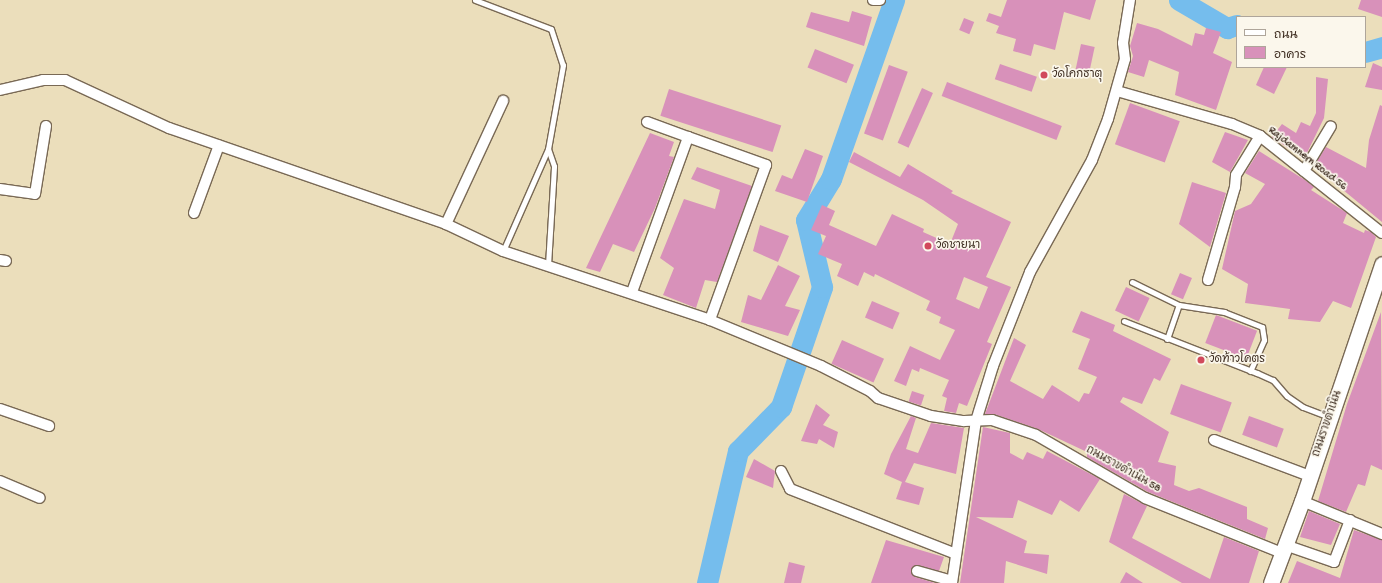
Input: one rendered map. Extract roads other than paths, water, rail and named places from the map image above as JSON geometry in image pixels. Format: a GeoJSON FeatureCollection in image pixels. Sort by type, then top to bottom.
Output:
{"type":"FeatureCollection","features":[{"type":"Feature","properties":{"kind":"main road","name":"ถนนราขดำเนิน"},"geometry":{"type":"LineString","coordinates":[[1271,583],[1302,501],[1382,267]]}},
{"type":"Feature","properties":{"kind":"street"},"geometry":{"type":"LineString","coordinates":[[873,0],[880,0]]}},
{"type":"Feature","properties":{"kind":"street"},"geometry":{"type":"LineString","coordinates":[[917,571],[952,582],[976,421],[994,366],[1030,272],[1092,160],[1117,91],[1125,59],[1123,43],[1130,0]]}},
{"type":"Feature","properties":{"kind":"street","name":"ถนนราขดำเนิน 58"},"geometry":{"type":"LineString","coordinates":[[0,90],[43,80],[66,80],[169,128],[446,224],[503,251],[632,292],[710,320],[821,366],[878,398],[931,416],[976,421],[992,420],[1036,435],[1145,498],[1284,549],[1334,562],[1350,520]]}},
{"type":"Feature","properties":{"kind":"street","name":"Rajdamnern Road 56"},"geometry":{"type":"LineString","coordinates":[[1117,91],[1232,124],[1260,136],[1382,233]]}},
{"type":"Feature","properties":{"kind":"street"},"geometry":{"type":"LineString","coordinates":[[446,224],[503,100]]}},
{"type":"Feature","properties":{"kind":"street"},"geometry":{"type":"LineString","coordinates":[[647,122],[766,165],[710,320]]}},
{"type":"Feature","properties":{"kind":"street"},"geometry":{"type":"LineString","coordinates":[[0,188],[35,194],[46,126]]}},
{"type":"Feature","properties":{"kind":"street"},"geometry":{"type":"LineString","coordinates":[[1304,171],[1331,126]]}},
{"type":"Feature","properties":{"kind":"street"},"geometry":{"type":"LineString","coordinates":[[1208,280],[1235,187],[1236,175],[1260,136]]}},
{"type":"Feature","properties":{"kind":"street"},"geometry":{"type":"LineString","coordinates":[[632,292],[688,137]]}},
{"type":"Feature","properties":{"kind":"street"},"geometry":{"type":"LineString","coordinates":[[194,213],[219,145]]}},
{"type":"Feature","properties":{"kind":"street"},"geometry":{"type":"LineString","coordinates":[[0,409],[49,426]]}},
{"type":"Feature","properties":{"kind":"street"},"geometry":{"type":"LineString","coordinates":[[1214,440],[1310,476]]}},
{"type":"Feature","properties":{"kind":"street"},"geometry":{"type":"LineString","coordinates":[[781,471],[790,489],[956,554]]}},
{"type":"Feature","properties":{"kind":"street"},"geometry":{"type":"LineString","coordinates":[[0,482],[40,498]]}},
{"type":"Feature","properties":{"kind":"street"},"geometry":{"type":"LineString","coordinates":[[1302,501],[1382,534]]}},
{"type":"Feature","properties":{"kind":"lane"},"geometry":{"type":"LineString","coordinates":[[476,0],[551,29],[563,65],[548,149],[503,251]]}},
{"type":"Feature","properties":{"kind":"lane"},"geometry":{"type":"LineString","coordinates":[[548,149],[554,166],[548,265]]}},
{"type":"Feature","properties":{"kind":"lane"},"geometry":{"type":"LineString","coordinates":[[1132,282],[1179,305],[1224,312],[1262,327],[1264,340],[1250,371]]}},
{"type":"Feature","properties":{"kind":"lane"},"geometry":{"type":"LineString","coordinates":[[1167,339],[1179,305]]}},
{"type":"Feature","properties":{"kind":"lane"},"geometry":{"type":"LineString","coordinates":[[1124,321],[1273,380],[1288,396],[1303,407],[1330,417]]}},
{"type":"Feature","properties":{"kind":"waterway"},"geometry":{"type":"LineString","coordinates":[[707,583],[738,451],[781,407],[822,287],[806,220],[831,179],[894,0]]}},
{"type":"Feature","properties":{"kind":"waterway"},"geometry":{"type":"LineString","coordinates":[[1179,0],[1227,28],[1236,25]]}},
{"type":"Feature","properties":{"kind":"waterway"},"geometry":{"type":"LineString","coordinates":[[1366,52],[1382,47]]}},
{"type":"Feature","properties":{"kind":"place","name":"วัดโคกธาตุ"},"geometry":{"type":"Point","coordinates":[1044,75]}},
{"type":"Feature","properties":{"kind":"place","name":"วัดชายนา"},"geometry":{"type":"Point","coordinates":[928,246]}},
{"type":"Feature","properties":{"kind":"place","name":"วัดท้าวโคตร"},"geometry":{"type":"Point","coordinates":[1201,360]}}]}
